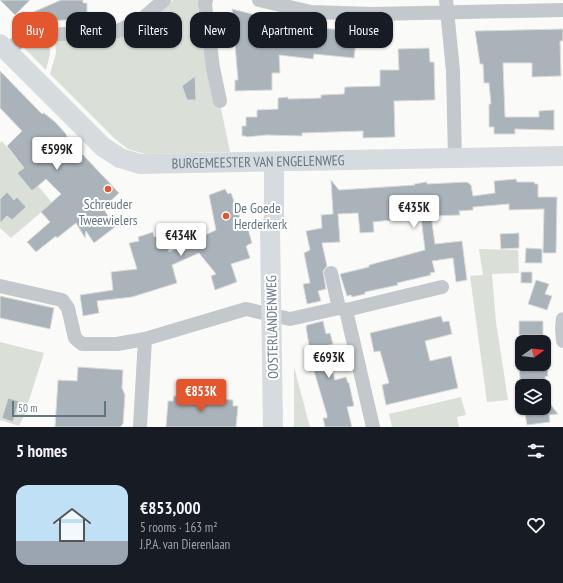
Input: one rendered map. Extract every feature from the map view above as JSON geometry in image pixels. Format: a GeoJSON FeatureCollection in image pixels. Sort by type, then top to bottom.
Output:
{"type":"FeatureCollection","features":[{"type":"Feature","properties":{"kind":"street"},"geometry":{"type":"LineString","coordinates":[[4,47],[29,36],[118,31],[142,19],[164,0]]}},
{"type":"Feature","properties":{"kind":"street"},"geometry":{"type":"LineString","coordinates":[[206,0],[205,4],[213,68],[220,101]]}},
{"type":"Feature","properties":{"kind":"street"},"geometry":{"type":"LineString","coordinates":[[259,0],[311,12],[372,14],[446,7],[563,10]]}},
{"type":"Feature","properties":{"kind":"street"},"geometry":{"type":"LineString","coordinates":[[446,7],[453,71],[455,159]]}},
{"type":"Feature","properties":{"kind":"street","name":"BURGEMEESTER VAN ENGELENWEG"},"geometry":{"type":"LineString","coordinates":[[4,47],[103,147],[120,158],[140,164],[267,163],[563,156]]}},
{"type":"Feature","properties":{"kind":"street","name":"OOSTERLANDENWEG"},"geometry":{"type":"LineString","coordinates":[[267,163],[274,220],[270,228],[273,427]]}},
{"type":"Feature","properties":{"kind":"street"},"geometry":{"type":"LineString","coordinates":[[331,273],[373,427]]}},
{"type":"Feature","properties":{"kind":"street"},"geometry":{"type":"LineString","coordinates":[[0,286],[62,300],[68,308],[75,338],[82,344],[117,344],[145,339],[243,309],[284,320],[442,288]]}},
{"type":"Feature","properties":{"kind":"street"},"geometry":{"type":"LineString","coordinates":[[563,319],[563,341]]}},
{"type":"Feature","properties":{"kind":"street"},"geometry":{"type":"LineString","coordinates":[[140,427],[145,339]]}},
{"type":"Feature","properties":{"kind":"shaded area"},"geometry":{"type":"Polygon","coordinates":[[[173,0],[202,0],[202,6],[198,10],[198,12],[190,12],[190,48],[209,48],[230,152],[145,154],[128,149],[115,139],[50,74],[56,53],[56,48],[58,48],[58,39],[66,38],[66,48],[116,48],[116,31],[124,30],[124,48],[182,48],[182,12],[160,12],[173,0]]]}},
{"type":"Feature","properties":{"kind":"shaded area"},"geometry":{"type":"Polygon","coordinates":[[[24,48],[50,48],[50,54],[46,70],[24,48]]]}},
{"type":"Feature","properties":{"kind":"shaded area"},"geometry":{"type":"Polygon","coordinates":[[[2,141],[52,203],[11,238],[0,228],[0,143],[2,141]]]}},
{"type":"Feature","properties":{"kind":"shaded area"},"geometry":{"type":"Polygon","coordinates":[[[479,249],[518,250],[519,273],[492,274],[496,322],[508,400],[487,402],[470,276],[483,275],[479,249]]]}},
{"type":"Feature","properties":{"kind":"shaded area"},"geometry":{"type":"Polygon","coordinates":[[[0,342],[44,353],[24,416],[19,426],[0,420],[0,342]]]}},
{"type":"Feature","properties":{"kind":"shaded area"},"geometry":{"type":"Polygon","coordinates":[[[294,367],[310,427],[294,427],[294,367]]]}},
{"type":"Feature","properties":{"kind":"shaded area"},"geometry":{"type":"Polygon","coordinates":[[[461,397],[466,415],[457,417],[459,427],[392,427],[389,414],[461,397]]]}},
{"type":"Feature","properties":{"kind":"building"},"geometry":{"type":"Polygon","coordinates":[[[0,0],[30,0],[18,12],[12,12],[0,0]]]}},
{"type":"Feature","properties":{"kind":"building"},"geometry":{"type":"Polygon","coordinates":[[[61,0],[83,0],[83,3],[87,3],[87,12],[66,12],[66,20],[58,20],[58,12],[33,12],[61,0]]]}},
{"type":"Feature","properties":{"kind":"building"},"geometry":{"type":"Polygon","coordinates":[[[232,9],[248,13],[248,48],[327,48],[327,28],[335,29],[335,48],[355,48],[354,58],[314,54],[313,59],[279,55],[280,73],[272,73],[272,90],[235,91],[235,80],[238,80],[235,48],[240,48],[240,12],[232,12],[232,9]]]}},
{"type":"Feature","properties":{"kind":"building"},"geometry":{"type":"Polygon","coordinates":[[[563,29],[563,41],[560,41],[561,76],[532,77],[532,63],[503,63],[505,117],[539,117],[539,111],[554,110],[554,130],[515,129],[515,134],[494,134],[494,127],[489,127],[489,104],[491,104],[489,83],[484,83],[483,64],[480,64],[475,31],[563,29]]]}},
{"type":"Feature","properties":{"kind":"building"},"geometry":{"type":"Polygon","coordinates":[[[429,48],[430,62],[434,62],[435,100],[394,101],[395,137],[363,138],[363,131],[302,133],[302,136],[242,136],[242,126],[246,126],[246,117],[257,117],[257,110],[278,109],[278,98],[321,98],[321,95],[344,94],[345,87],[380,86],[380,70],[399,70],[398,49],[429,48]]]}},
{"type":"Feature","properties":{"kind":"building"},"geometry":{"type":"Polygon","coordinates":[[[0,71],[42,114],[44,113],[55,122],[66,134],[68,139],[119,193],[103,208],[115,227],[94,243],[86,231],[85,238],[76,223],[57,238],[56,236],[36,252],[27,242],[50,222],[41,212],[61,194],[46,179],[32,191],[17,173],[24,168],[7,146],[22,131],[0,108],[0,71]]]}},
{"type":"Feature","properties":{"kind":"building"},"geometry":{"type":"Polygon","coordinates":[[[195,76],[196,100],[187,100],[182,86],[195,76]]]}},
{"type":"Feature","properties":{"kind":"building"},"geometry":{"type":"Polygon","coordinates":[[[516,179],[517,182],[534,182],[535,184],[538,184],[538,197],[557,197],[556,253],[543,253],[544,209],[509,210],[509,204],[473,207],[473,210],[459,211],[460,215],[431,216],[435,244],[462,241],[467,280],[456,282],[453,258],[432,261],[435,272],[430,273],[431,275],[397,283],[398,285],[365,292],[365,294],[352,297],[351,295],[347,296],[340,274],[425,250],[421,217],[373,222],[374,232],[360,233],[358,213],[338,214],[340,242],[322,243],[327,266],[323,271],[326,289],[318,291],[321,301],[307,304],[303,284],[310,283],[304,253],[310,250],[306,231],[322,228],[321,215],[333,214],[331,180],[339,190],[415,185],[414,184],[427,182],[427,184],[467,182],[471,185],[473,196],[495,193],[494,181],[516,179]]]}},
{"type":"Feature","properties":{"kind":"building"},"geometry":{"type":"Polygon","coordinates":[[[225,189],[228,194],[231,193],[242,223],[246,222],[252,243],[246,246],[250,258],[231,264],[237,282],[215,290],[211,276],[216,274],[199,253],[172,265],[177,283],[132,297],[97,301],[99,313],[83,316],[80,295],[113,290],[111,272],[137,269],[129,243],[139,241],[138,237],[153,232],[154,237],[157,236],[160,247],[167,245],[169,252],[216,230],[209,195],[225,189]]]}},
{"type":"Feature","properties":{"kind":"building"},"geometry":{"type":"Polygon","coordinates":[[[7,192],[14,200],[17,197],[26,207],[12,220],[7,216],[0,223],[0,199],[7,192]]]}},
{"type":"Feature","properties":{"kind":"building"},"geometry":{"type":"Polygon","coordinates":[[[519,233],[519,248],[501,249],[500,234],[519,233]]]}},
{"type":"Feature","properties":{"kind":"building"},"geometry":{"type":"Polygon","coordinates":[[[526,248],[542,249],[542,263],[525,263],[526,248]]]}},
{"type":"Feature","properties":{"kind":"building"},"geometry":{"type":"Polygon","coordinates":[[[521,272],[532,272],[532,283],[521,283],[521,272]]]}},
{"type":"Feature","properties":{"kind":"building"},"geometry":{"type":"Polygon","coordinates":[[[536,280],[549,284],[545,294],[552,296],[547,310],[528,304],[536,280]]]}},
{"type":"Feature","properties":{"kind":"building"},"geometry":{"type":"Polygon","coordinates":[[[0,296],[54,308],[50,329],[0,318],[0,296]]]}},
{"type":"Feature","properties":{"kind":"building"},"geometry":{"type":"Polygon","coordinates":[[[441,316],[443,322],[449,321],[452,334],[425,341],[430,361],[451,356],[458,388],[386,405],[382,385],[389,383],[380,351],[374,352],[370,333],[441,316]]]}},
{"type":"Feature","properties":{"kind":"building"},"geometry":{"type":"Polygon","coordinates":[[[323,321],[326,334],[330,333],[333,344],[325,346],[335,380],[346,377],[349,383],[354,406],[347,407],[352,427],[325,427],[323,418],[327,418],[327,415],[312,364],[306,327],[307,325],[323,321]]]}},
{"type":"Feature","properties":{"kind":"building"},"geometry":{"type":"Polygon","coordinates":[[[519,321],[543,321],[543,335],[519,335],[519,321]]]}},
{"type":"Feature","properties":{"kind":"building"},"geometry":{"type":"Polygon","coordinates":[[[78,367],[123,370],[122,388],[125,395],[123,424],[120,427],[55,427],[58,380],[77,381],[78,367]]]}},
{"type":"Feature","properties":{"kind":"building"},"geometry":{"type":"Polygon","coordinates":[[[519,371],[548,371],[548,376],[545,377],[545,379],[520,379],[519,371]]]}},
{"type":"Feature","properties":{"kind":"building"},"geometry":{"type":"Polygon","coordinates":[[[174,396],[233,400],[233,406],[238,406],[236,427],[166,427],[168,401],[173,401],[174,396]]]}},
{"type":"Feature","properties":{"kind":"building"},"geometry":{"type":"Polygon","coordinates":[[[8,398],[19,401],[13,422],[2,418],[8,398]]]}},
{"type":"Feature","properties":{"kind":"building"},"geometry":{"type":"Polygon","coordinates":[[[551,405],[558,414],[551,415],[551,405]]]}},
{"type":"Feature","properties":{"kind":"building"},"geometry":{"type":"Polygon","coordinates":[[[525,415],[549,415],[550,422],[527,425],[525,415]]]}},
{"type":"Feature","properties":{"kind":"place","name":"Schreuder Tweewielers"},"geometry":{"type":"Point","coordinates":[108,189]}},
{"type":"Feature","properties":{"kind":"place","name":"De Goede Herderkerk"},"geometry":{"type":"Point","coordinates":[226,216]}}]}
